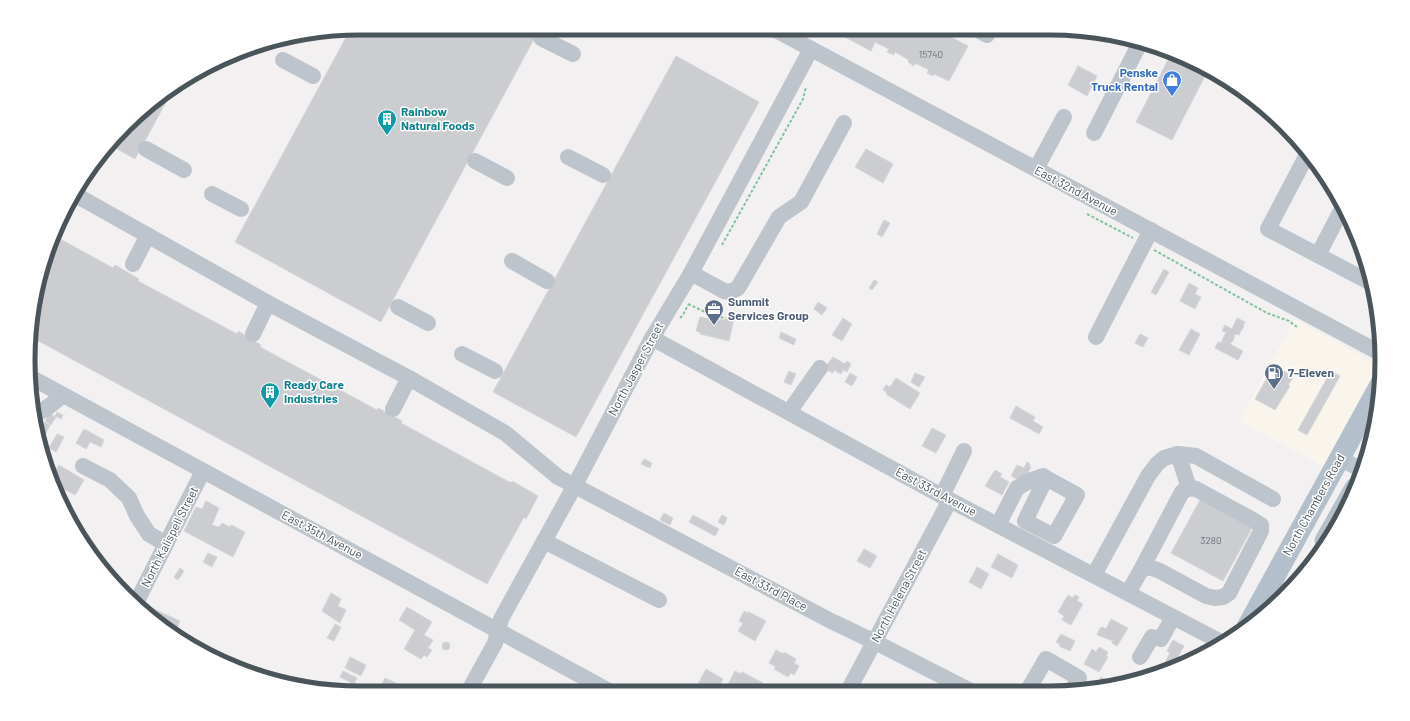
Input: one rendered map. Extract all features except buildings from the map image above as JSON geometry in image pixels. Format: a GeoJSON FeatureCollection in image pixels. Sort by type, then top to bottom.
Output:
{"type":"FeatureCollection","features":[{"type":"Feature","properties":{"kind":"main road","name":"North Chambers Road"},"geometry":{"type":"LineString","coordinates":[[1256,612],[1372,399]]}},
{"type":"Feature","properties":{"kind":"street","name":"East 32nd Avenue"},"geometry":{"type":"LineString","coordinates":[[785,35],[1036,169],[1147,237],[1375,350]]}},
{"type":"Feature","properties":{"kind":"street"},"geometry":{"type":"LineString","coordinates":[[541,38],[573,54]]}},
{"type":"Feature","properties":{"kind":"street"},"geometry":{"type":"LineString","coordinates":[[1094,133],[1138,47]]}},
{"type":"Feature","properties":{"kind":"street","name":"North Jasper Street"},"geometry":{"type":"LineString","coordinates":[[471,686],[495,643],[501,619],[575,485],[652,338],[691,273],[810,48]]}},
{"type":"Feature","properties":{"kind":"street"},"geometry":{"type":"LineString","coordinates":[[283,60],[313,76]]}},
{"type":"Feature","properties":{"kind":"street"},"geometry":{"type":"LineString","coordinates":[[1036,169],[1064,117]]}},
{"type":"Feature","properties":{"kind":"street"},"geometry":{"type":"LineString","coordinates":[[691,273],[724,291],[730,292],[738,288],[779,217],[801,202],[844,123]]}},
{"type":"Feature","properties":{"kind":"street"},"geometry":{"type":"LineString","coordinates":[[146,149],[184,170]]}},
{"type":"Feature","properties":{"kind":"street"},"geometry":{"type":"LineString","coordinates":[[568,157],[603,176]]}},
{"type":"Feature","properties":{"kind":"street"},"geometry":{"type":"LineString","coordinates":[[1305,159],[1268,229],[1365,280]]}},
{"type":"Feature","properties":{"kind":"street"},"geometry":{"type":"LineString","coordinates":[[475,161],[507,178]]}},
{"type":"Feature","properties":{"kind":"street"},"geometry":{"type":"LineString","coordinates":[[212,194],[241,209]]}},
{"type":"Feature","properties":{"kind":"street","name":"East 33rd Place"},"geometry":{"type":"LineString","coordinates":[[80,197],[268,303],[409,378],[505,433],[558,476],[831,621],[961,686]]}},
{"type":"Feature","properties":{"kind":"street"},"geometry":{"type":"LineString","coordinates":[[1318,255],[1339,214]]}},
{"type":"Feature","properties":{"kind":"street"},"geometry":{"type":"LineString","coordinates":[[133,264],[148,235]]}},
{"type":"Feature","properties":{"kind":"street"},"geometry":{"type":"LineString","coordinates":[[1096,337],[1147,237]]}},
{"type":"Feature","properties":{"kind":"street"},"geometry":{"type":"LineString","coordinates":[[512,261],[547,281]]}},
{"type":"Feature","properties":{"kind":"street"},"geometry":{"type":"LineString","coordinates":[[253,334],[268,303]]}},
{"type":"Feature","properties":{"kind":"street"},"geometry":{"type":"LineString","coordinates":[[398,307],[428,323]]}},
{"type":"Feature","properties":{"kind":"street","name":"East 33rd Avenue"},"geometry":{"type":"LineString","coordinates":[[652,338],[946,498],[1216,639]]}},
{"type":"Feature","properties":{"kind":"street"},"geometry":{"type":"LineString","coordinates":[[462,354],[495,371]]}},
{"type":"Feature","properties":{"kind":"street"},"geometry":{"type":"LineString","coordinates":[[789,412],[820,368]]}},
{"type":"Feature","properties":{"kind":"street"},"geometry":{"type":"LineString","coordinates":[[393,410],[409,378]]}},
{"type":"Feature","properties":{"kind":"street","name":"East 35th Avenue"},"geometry":{"type":"LineString","coordinates":[[36,380],[600,686]]}},
{"type":"Feature","properties":{"kind":"street"},"geometry":{"type":"LineString","coordinates":[[39,411],[48,407],[63,395]]}},
{"type":"Feature","properties":{"kind":"street","name":"North Helena Street"},"geometry":{"type":"LineString","coordinates":[[851,686],[875,642],[946,498],[964,451]]}},
{"type":"Feature","properties":{"kind":"street"},"geometry":{"type":"LineString","coordinates":[[1178,454],[1189,488]]}},
{"type":"Feature","properties":{"kind":"street"},"geometry":{"type":"LineString","coordinates":[[1094,576],[1148,476],[1157,464],[1164,458],[1178,454],[1196,456],[1273,499]]}},
{"type":"Feature","properties":{"kind":"street"},"geometry":{"type":"LineString","coordinates":[[1340,458],[1357,467]]}},
{"type":"Feature","properties":{"kind":"street"},"geometry":{"type":"LineString","coordinates":[[83,466],[110,480],[129,498],[137,516],[149,534],[166,544]]}},
{"type":"Feature","properties":{"kind":"street","name":"North Kalispell Street"},"geometry":{"type":"LineString","coordinates":[[138,598],[203,471]]}},
{"type":"Feature","properties":{"kind":"street"},"geometry":{"type":"LineString","coordinates":[[998,525],[1017,488],[1029,481],[1043,476],[1046,478]]}},
{"type":"Feature","properties":{"kind":"street"},"geometry":{"type":"LineString","coordinates":[[1128,594],[1182,492],[1189,488],[1196,489],[1260,525],[1261,531],[1229,593],[1223,597],[1215,598],[1206,596],[1160,571],[1149,567],[1141,570]]}},
{"type":"Feature","properties":{"kind":"street"},"geometry":{"type":"LineString","coordinates":[[544,542],[659,600]]}},
{"type":"Feature","properties":{"kind":"street"},"geometry":{"type":"LineString","coordinates":[[1140,656],[1152,637],[1161,639],[1173,617]]}},
{"type":"Feature","properties":{"kind":"street"},"geometry":{"type":"LineString","coordinates":[[1030,686],[1046,659],[1079,678],[1075,685]]}},
{"type":"Feature","properties":{"kind":"path"},"geometry":{"type":"LineString","coordinates":[[720,250],[803,99],[807,84]]}},
{"type":"Feature","properties":{"kind":"path"},"geometry":{"type":"LineString","coordinates":[[1087,214],[1147,237],[1267,313],[1289,321],[1297,328]]}},
{"type":"Feature","properties":{"kind":"path"},"geometry":{"type":"LineString","coordinates":[[677,321],[683,315],[690,299]]}},
{"type":"Feature","properties":{"kind":"path"},"geometry":{"type":"LineString","coordinates":[[688,304],[724,318]]}},
{"type":"Feature","properties":{"kind":"shaded area"},"geometry":{"type":"Polygon","coordinates":[[[1295,319],[1375,364],[1374,381],[1326,468],[1239,421],[1295,319]]]}},
{"type":"Feature","properties":{"kind":"place","name":"Penske Truck Rental"},"geometry":{"type":"Point","coordinates":[1172,97]}},
{"type":"Feature","properties":{"kind":"place","name":"Rainbow Natural Foods"},"geometry":{"type":"Point","coordinates":[387,136]}},
{"type":"Feature","properties":{"kind":"place","name":"Summit Services Group"},"geometry":{"type":"Point","coordinates":[714,326]}},
{"type":"Feature","properties":{"kind":"place","name":"7-Eleven"},"geometry":{"type":"Point","coordinates":[1274,390]}},
{"type":"Feature","properties":{"kind":"place","name":"Ready Care Industries"},"geometry":{"type":"Point","coordinates":[270,409]}}]}
